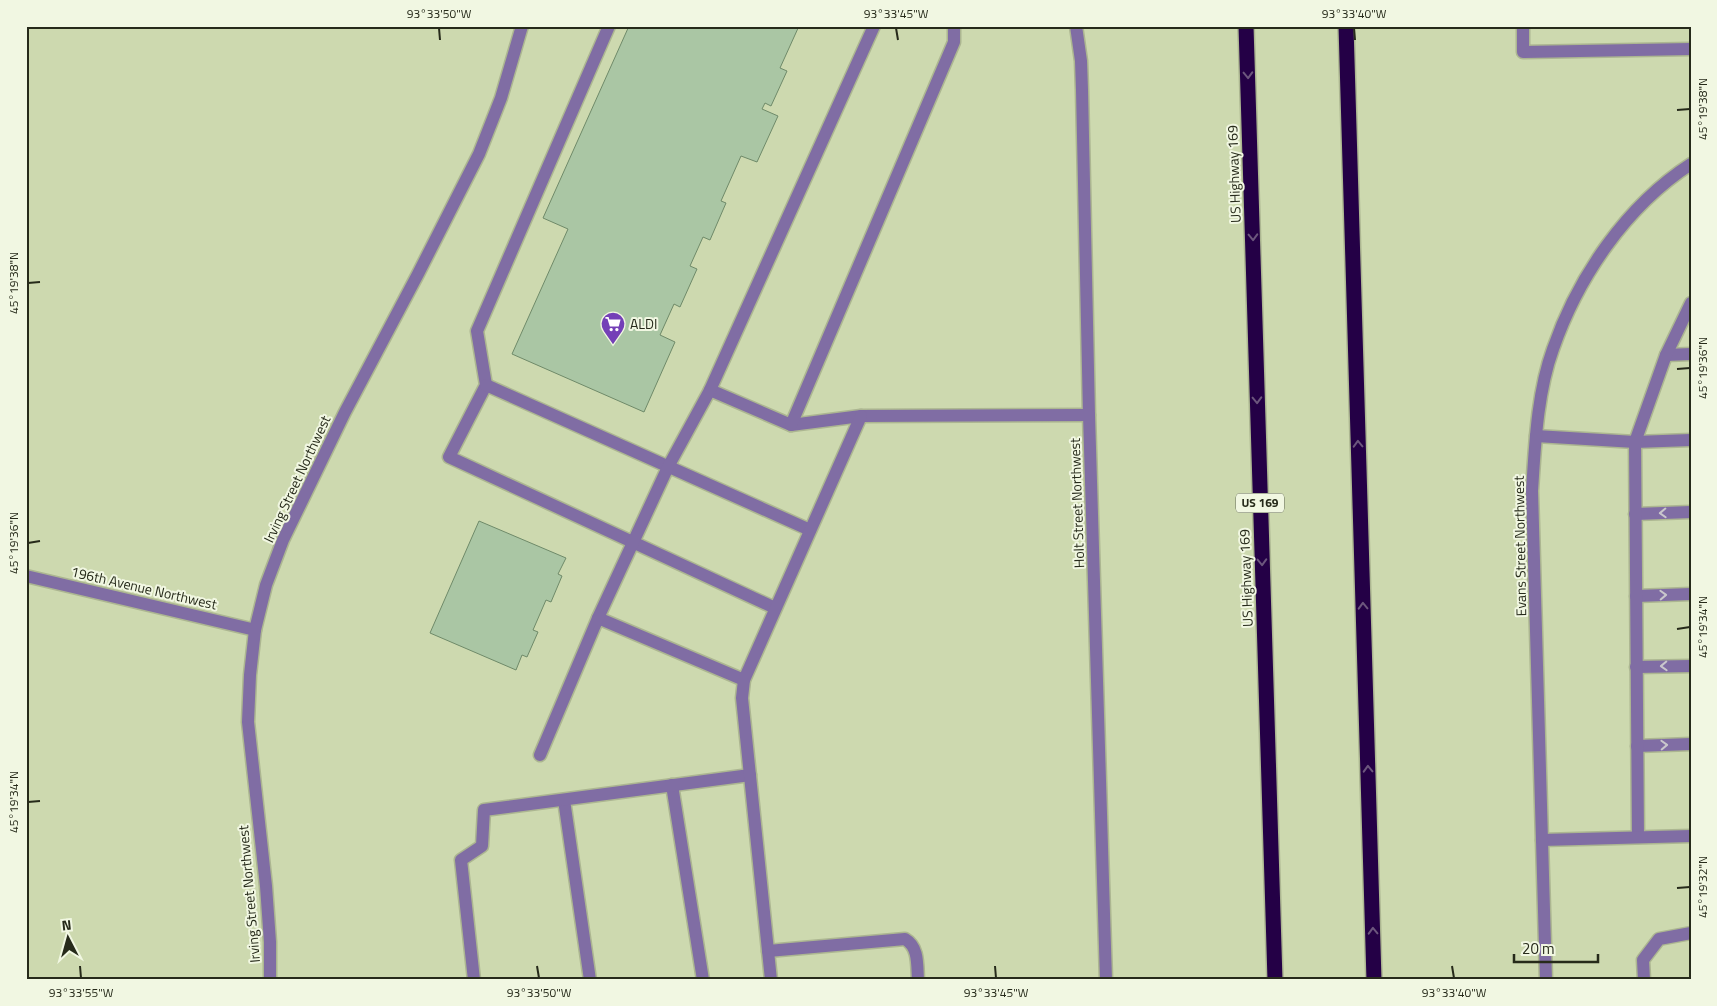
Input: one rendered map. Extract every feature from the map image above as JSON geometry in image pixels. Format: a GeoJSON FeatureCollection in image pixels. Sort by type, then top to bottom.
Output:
{"type":"FeatureCollection","features":[{"type":"Feature","properties":{"kind":"highway","name":"US Highway 169"},"geometry":{"type":"LineString","coordinates":[[1246,26],[1275,980]]}},
{"type":"Feature","properties":{"kind":"highway"},"geometry":{"type":"LineString","coordinates":[[1346,26],[1374,980]]}},
{"type":"Feature","properties":{"kind":"street","name":"Irving Street Northwest"},"geometry":{"type":"LineString","coordinates":[[270,980],[270,942],[266,886],[248,722],[250,675],[255,630],[266,585],[284,540],[345,412],[479,154],[501,98],[522,26]]}},
{"type":"Feature","properties":{"kind":"street"},"geometry":{"type":"LineString","coordinates":[[608,26],[477,332],[486,385],[449,457],[775,608]]}},
{"type":"Feature","properties":{"kind":"street"},"geometry":{"type":"LineString","coordinates":[[540,755],[598,618],[668,467],[710,390],[874,26]]}},
{"type":"Feature","properties":{"kind":"street"},"geometry":{"type":"LineString","coordinates":[[791,426],[954,42],[954,26]]}},
{"type":"Feature","properties":{"kind":"street","name":"Holt Street Northwest"},"geometry":{"type":"LineString","coordinates":[[1076,26],[1081,61],[1082,90],[1089,415],[1106,980]]}},
{"type":"Feature","properties":{"kind":"street"},"geometry":{"type":"LineString","coordinates":[[1523,26],[1523,52],[1691,49]]}},
{"type":"Feature","properties":{"kind":"street","name":"Evans Street Northwest"},"geometry":{"type":"LineString","coordinates":[[1546,980],[1532,491],[1536,436],[1543,388],[1552,350],[1582,282],[1606,246],[1629,218],[1654,192],[1691,164]]}},
{"type":"Feature","properties":{"kind":"street"},"geometry":{"type":"LineString","coordinates":[[1638,838],[1635,442],[1666,354],[1691,303]]}},
{"type":"Feature","properties":{"kind":"street"},"geometry":{"type":"LineString","coordinates":[[1666,354],[1691,354]]}},
{"type":"Feature","properties":{"kind":"street"},"geometry":{"type":"LineString","coordinates":[[486,385],[810,530]]}},
{"type":"Feature","properties":{"kind":"street"},"geometry":{"type":"LineString","coordinates":[[710,390],[791,426],[861,416],[1089,415]]}},
{"type":"Feature","properties":{"kind":"street"},"geometry":{"type":"LineString","coordinates":[[771,980],[742,698],[744,680],[861,416]]}},
{"type":"Feature","properties":{"kind":"street"},"geometry":{"type":"LineString","coordinates":[[1536,436],[1635,442],[1691,440]]}},
{"type":"Feature","properties":{"kind":"street"},"geometry":{"type":"LineString","coordinates":[[1635,514],[1691,512]]}},
{"type":"Feature","properties":{"kind":"street","name":"196th Avenue Northwest"},"geometry":{"type":"LineString","coordinates":[[26,576],[255,630]]}},
{"type":"Feature","properties":{"kind":"street"},"geometry":{"type":"LineString","coordinates":[[1636,596],[1691,594]]}},
{"type":"Feature","properties":{"kind":"street"},"geometry":{"type":"LineString","coordinates":[[598,618],[744,680]]}},
{"type":"Feature","properties":{"kind":"street"},"geometry":{"type":"LineString","coordinates":[[1636,667],[1691,666]]}},
{"type":"Feature","properties":{"kind":"street"},"geometry":{"type":"LineString","coordinates":[[1637,746],[1691,744]]}},
{"type":"Feature","properties":{"kind":"street"},"geometry":{"type":"LineString","coordinates":[[474,980],[461,860],[482,846],[484,810],[750,775]]}},
{"type":"Feature","properties":{"kind":"street"},"geometry":{"type":"LineString","coordinates":[[672,785],[703,980]]}},
{"type":"Feature","properties":{"kind":"street"},"geometry":{"type":"LineString","coordinates":[[564,800],[590,980]]}},
{"type":"Feature","properties":{"kind":"street"},"geometry":{"type":"LineString","coordinates":[[1542,840],[1691,836]]}},
{"type":"Feature","properties":{"kind":"street"},"geometry":{"type":"LineString","coordinates":[[1644,980],[1643,960],[1659,939],[1691,933]]}},
{"type":"Feature","properties":{"kind":"street"},"geometry":{"type":"LineString","coordinates":[[768,951],[904,939],[916,949],[918,980]]}},
{"type":"Feature","properties":{"kind":"building"},"geometry":{"type":"Polygon","coordinates":[[[629,26],[799,26],[780,68],[787,71],[771,106],[765,103],[762,109],[778,116],[757,162],[741,156],[721,201],[726,203],[710,240],[703,237],[690,266],[697,269],[680,307],[674,304],[660,335],[675,342],[644,412],[512,354],[568,229],[543,218],[629,26]]]}},
{"type":"Feature","properties":{"kind":"building"},"geometry":{"type":"Polygon","coordinates":[[[479,521],[566,558],[558,574],[562,576],[551,602],[546,600],[533,630],[538,632],[527,657],[522,655],[516,670],[430,633],[479,521]]]}},
{"type":"Feature","properties":{"kind":"place","name":"ALDI"},"geometry":{"type":"Point","coordinates":[613,345]}}]}
